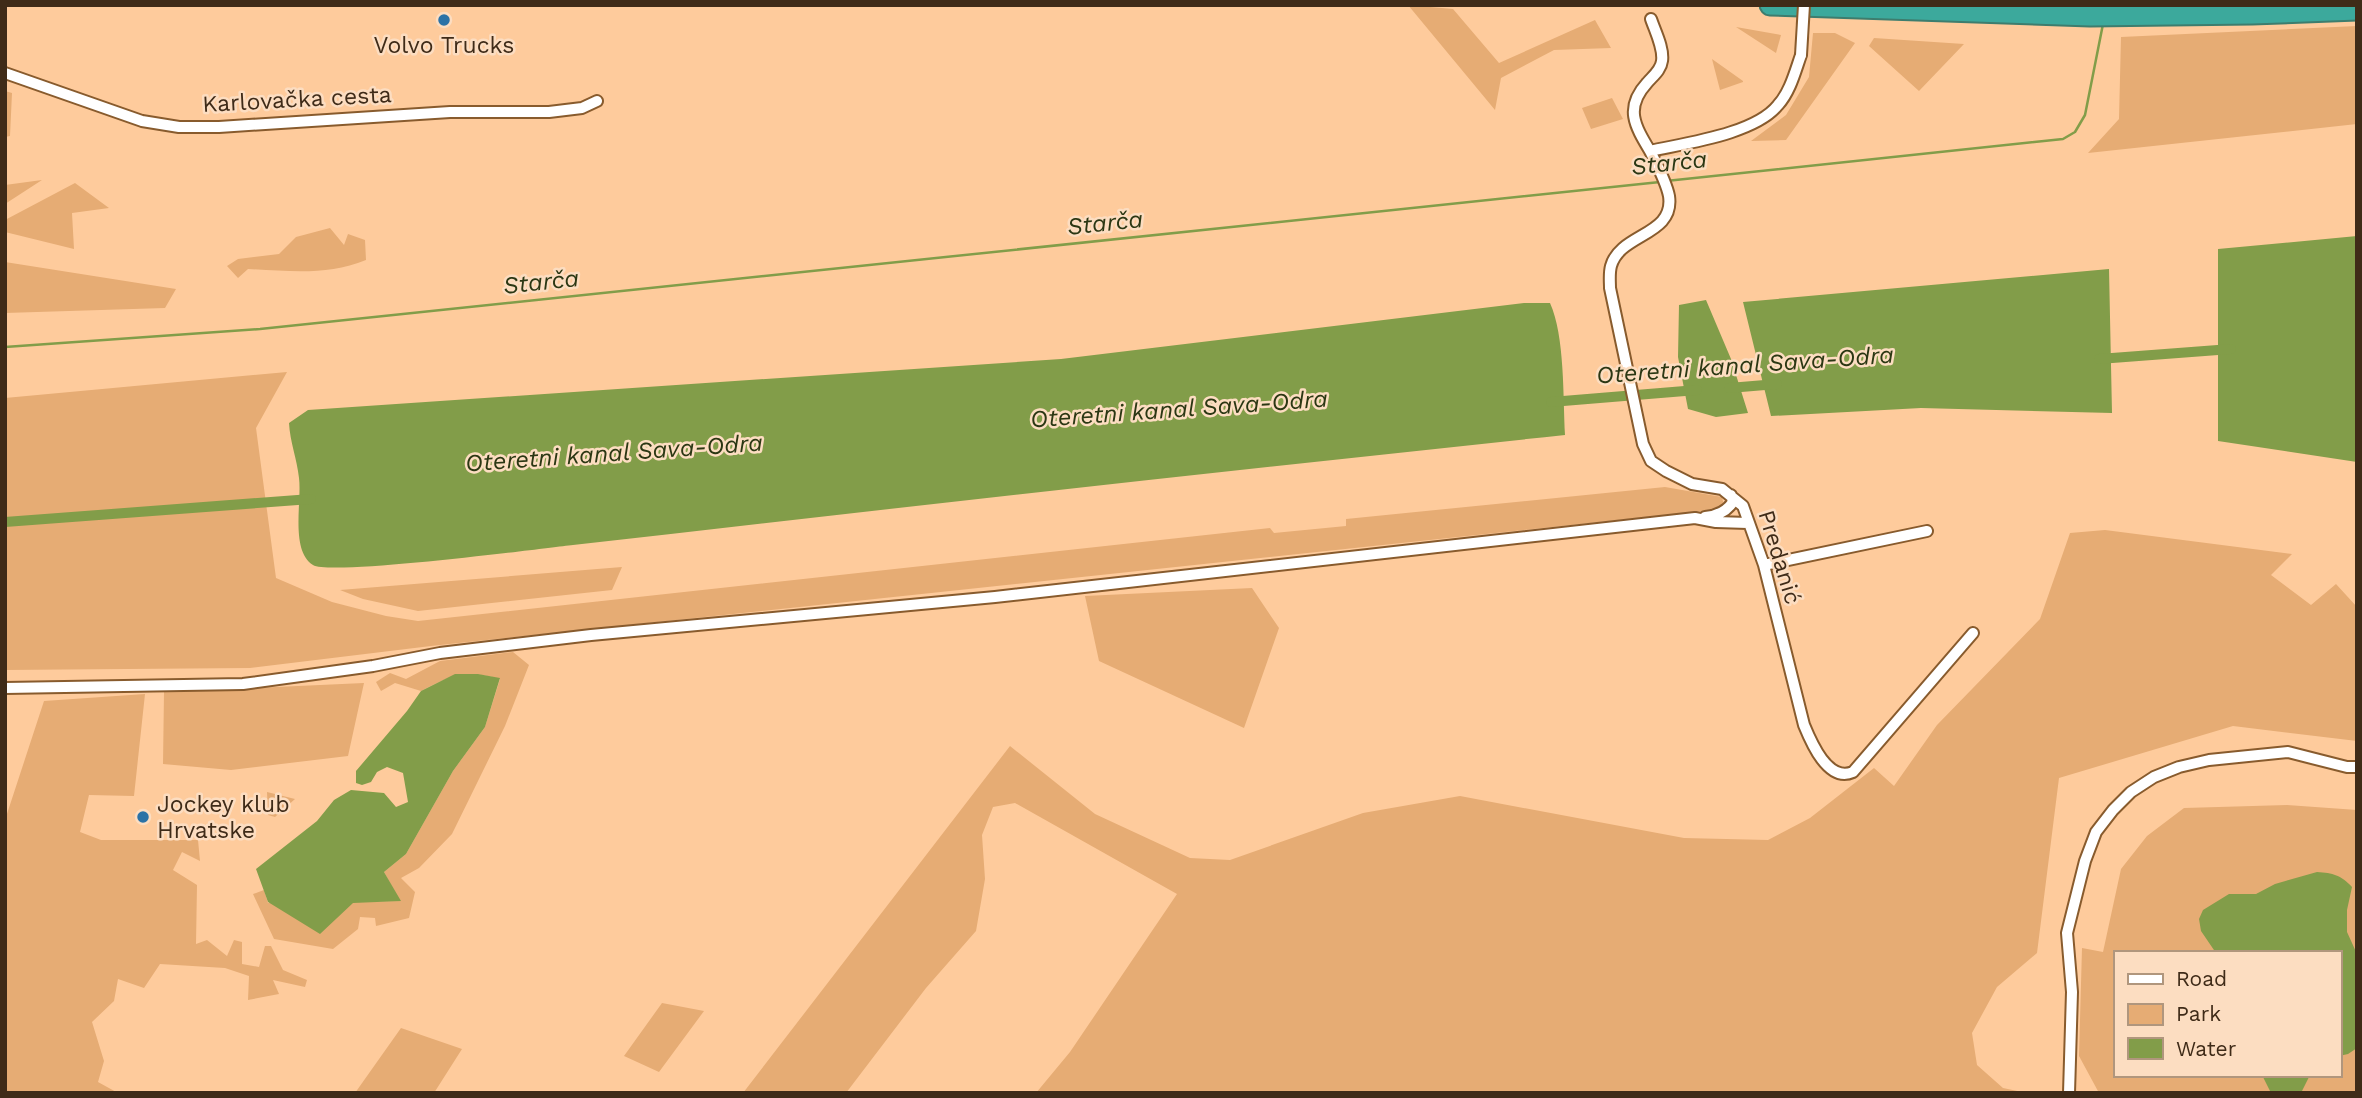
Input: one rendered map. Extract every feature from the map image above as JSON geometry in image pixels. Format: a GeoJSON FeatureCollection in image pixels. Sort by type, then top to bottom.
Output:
{"type":"FeatureCollection","features":[{"type":"Feature","properties":{"kind":"highway"},"geometry":{"type":"LineString","coordinates":[[1770,5],[2090,16],[2357,10]]}},
{"type":"Feature","properties":{"kind":"street"},"geometry":{"type":"LineString","coordinates":[[1650,151],[1724,135],[1757,121],[1778,106],[1789,87],[1801,55],[1804,5]]}},
{"type":"Feature","properties":{"kind":"street","name":"Predanić"},"geometry":{"type":"LineString","coordinates":[[1651,19],[1663,53],[1662,63],[1635,99],[1633,112],[1636,125],[1669,198],[1662,223],[1630,242],[1611,266],[1610,288],[1638,425],[1651,461],[1692,484],[1722,489],[1743,506],[1764,565],[1804,725],[1827,765],[1838,773],[1847,775],[1853,772],[1973,633]]}},
{"type":"Feature","properties":{"kind":"street","name":"Karlovačka cesta"},"geometry":{"type":"LineString","coordinates":[[5,73],[142,121],[179,127],[254,125],[450,111],[549,112],[582,108],[597,101]]}},
{"type":"Feature","properties":{"kind":"street"},"geometry":{"type":"LineString","coordinates":[[5,688],[243,684],[373,666],[440,653],[592,635],[995,597],[1716,516],[1733,502],[1731,495]]}},
{"type":"Feature","properties":{"kind":"street"},"geometry":{"type":"LineString","coordinates":[[1695,518],[1716,523],[1748,523]]}},
{"type":"Feature","properties":{"kind":"street"},"geometry":{"type":"LineString","coordinates":[[1764,565],[1927,531]]}},
{"type":"Feature","properties":{"kind":"street"},"geometry":{"type":"LineString","coordinates":[[2069,1093],[2072,992],[2067,933],[2096,832],[2113,810],[2131,792],[2154,777],[2179,767],[2209,760],[2288,752],[2347,768],[2357,767]]}},
{"type":"Feature","properties":{"kind":"green space"},"geometry":{"type":"Polygon","coordinates":[[[1408,5],[1453,9],[1499,63],[1595,20],[1611,48],[1554,50],[1501,78],[1495,110],[1408,5]]]}},
{"type":"Feature","properties":{"kind":"green space"},"geometry":{"type":"Polygon","coordinates":[[[2357,26],[2357,124],[2088,153],[2119,119],[2121,37],[2357,26]]]}},
{"type":"Feature","properties":{"kind":"green space"},"geometry":{"type":"Polygon","coordinates":[[[1736,27],[1781,35],[1776,53],[1736,27]]]}},
{"type":"Feature","properties":{"kind":"green space"},"geometry":{"type":"Polygon","coordinates":[[[1813,33],[1835,33],[1855,43],[1786,140],[1751,141],[1786,115],[1809,77],[1813,33]]]}},
{"type":"Feature","properties":{"kind":"green space"},"geometry":{"type":"Polygon","coordinates":[[[1874,38],[1964,44],[1919,91],[1869,46],[1874,38]]]}},
{"type":"Feature","properties":{"kind":"green space"},"geometry":{"type":"Polygon","coordinates":[[[1712,59],[1743,81],[1743,82],[1720,90],[1712,59]]]}},
{"type":"Feature","properties":{"kind":"green space"},"geometry":{"type":"Polygon","coordinates":[[[5,91],[12,93],[10,136],[5,137],[5,91]]]}},
{"type":"Feature","properties":{"kind":"green space"},"geometry":{"type":"Polygon","coordinates":[[[1612,98],[1623,119],[1591,129],[1582,108],[1612,98]]]}},
{"type":"Feature","properties":{"kind":"green space"},"geometry":{"type":"Polygon","coordinates":[[[42,180],[5,204],[5,185],[42,180]]]}},
{"type":"Feature","properties":{"kind":"green space"},"geometry":{"type":"Polygon","coordinates":[[[75,183],[109,208],[72,213],[74,249],[5,232],[5,220],[75,183]]]}},
{"type":"Feature","properties":{"kind":"green space"},"geometry":{"type":"Polygon","coordinates":[[[330,228],[344,245],[348,234],[365,240],[366,260],[323,270],[248,269],[238,278],[227,266],[238,259],[279,254],[296,237],[330,228]]]}},
{"type":"Feature","properties":{"kind":"green space"},"geometry":{"type":"Polygon","coordinates":[[[5,262],[176,289],[165,308],[5,313],[5,262]]]}},
{"type":"Feature","properties":{"kind":"green space"},"geometry":{"type":"Polygon","coordinates":[[[287,372],[256,428],[276,578],[332,602],[418,621],[1270,528],[1274,533],[1346,526],[1346,519],[1665,487],[1722,497],[1724,506],[1713,510],[431,646],[250,668],[5,670],[5,398],[287,372]]]}},
{"type":"Feature","properties":{"kind":"green space"},"geometry":{"type":"Polygon","coordinates":[[[2105,530],[2292,554],[2271,575],[2311,605],[2336,584],[2357,607],[2357,741],[2233,726],[2059,778],[2037,953],[1997,987],[1972,1033],[1977,1065],[2003,1088],[2027,1093],[1036,1093],[1070,1052],[1177,894],[1015,803],[993,807],[982,835],[985,879],[976,931],[926,988],[846,1093],[743,1093],[1010,746],[1095,814],[1190,858],[1230,860],[1363,813],[1460,796],[1684,838],[1768,840],[1810,818],[1874,768],[1894,786],[1937,725],[2040,619],[2070,533],[2105,530]]]}},
{"type":"Feature","properties":{"kind":"green space"},"geometry":{"type":"Polygon","coordinates":[[[622,567],[612,590],[418,611],[363,599],[340,590],[622,567]]]}},
{"type":"Feature","properties":{"kind":"green space"},"geometry":{"type":"Polygon","coordinates":[[[1252,588],[1279,628],[1244,728],[1099,661],[1085,596],[1252,588]]]}},
{"type":"Feature","properties":{"kind":"green space"},"geometry":{"type":"Polygon","coordinates":[[[513,652],[529,665],[505,726],[452,834],[419,868],[401,878],[415,892],[409,918],[376,926],[375,918],[360,917],[358,929],[333,949],[274,939],[253,894],[264,890],[268,903],[400,901],[384,872],[406,854],[453,771],[485,727],[500,679],[477,674],[459,675],[421,691],[395,683],[381,691],[376,682],[390,673],[406,679],[440,661],[513,652]]]}},
{"type":"Feature","properties":{"kind":"green space"},"geometry":{"type":"Polygon","coordinates":[[[364,683],[348,756],[231,770],[163,764],[164,692],[364,683]]]}},
{"type":"Feature","properties":{"kind":"green space"},"geometry":{"type":"Polygon","coordinates":[[[145,694],[134,796],[89,795],[80,832],[101,840],[198,840],[200,861],[182,852],[173,870],[197,885],[196,944],[207,940],[227,956],[234,940],[242,942],[242,964],[259,967],[265,946],[271,946],[283,970],[307,980],[305,987],[273,980],[279,994],[248,1000],[249,976],[225,968],[160,964],[144,988],[118,979],[114,1001],[92,1022],[104,1061],[98,1082],[118,1093],[5,1093],[5,820],[44,701],[145,694]]]}},
{"type":"Feature","properties":{"kind":"green space"},"geometry":{"type":"Polygon","coordinates":[[[267,792],[295,799],[275,817],[268,815],[267,792]]]}},
{"type":"Feature","properties":{"kind":"green space"},"geometry":{"type":"Polygon","coordinates":[[[2287,805],[2357,810],[2357,1093],[2099,1093],[2079,1056],[2082,948],[2103,952],[2121,869],[2147,836],[2184,808],[2287,805]]]}},
{"type":"Feature","properties":{"kind":"green space"},"geometry":{"type":"Polygon","coordinates":[[[662,1003],[704,1011],[659,1072],[624,1056],[662,1003]]]}},
{"type":"Feature","properties":{"kind":"green space"},"geometry":{"type":"Polygon","coordinates":[[[401,1028],[462,1049],[434,1093],[355,1093],[401,1028]]]}},
{"type":"Feature","properties":{"kind":"water"},"geometry":{"type":"Polygon","coordinates":[[[2357,236],[2357,462],[2218,441],[2218,249],[2357,236]]]}},
{"type":"Feature","properties":{"kind":"water"},"geometry":{"type":"Polygon","coordinates":[[[2109,269],[2112,413],[1921,408],[1771,416],[1743,302],[2109,269]]]}},
{"type":"Feature","properties":{"kind":"water"},"geometry":{"type":"Polygon","coordinates":[[[1706,300],[1731,359],[1748,413],[1716,417],[1688,409],[1678,357],[1679,305],[1706,300]]]}},
{"type":"Feature","properties":{"kind":"water"},"geometry":{"type":"Polygon","coordinates":[[[1524,303],[1550,303],[1555,317],[1562,368],[1565,435],[394,565],[313,565],[306,558],[299,537],[300,488],[289,423],[308,410],[1061,359],[1524,303]]]}},
{"type":"Feature","properties":{"kind":"water"},"geometry":{"type":"Polygon","coordinates":[[[455,674],[500,678],[485,727],[453,771],[406,854],[384,872],[401,901],[353,903],[320,934],[268,902],[256,869],[317,821],[334,800],[351,790],[384,793],[396,807],[408,802],[403,773],[387,767],[377,772],[371,782],[362,785],[356,783],[356,771],[421,691],[455,674]]]}},
{"type":"Feature","properties":{"kind":"water"},"geometry":{"type":"Polygon","coordinates":[[[2317,872],[2336,875],[2352,887],[2347,910],[2347,932],[2357,954],[2357,1048],[2348,1054],[2341,1056],[2341,951],[2215,951],[2201,931],[2199,919],[2203,910],[2229,894],[2256,894],[2275,884],[2317,872]]]}},
{"type":"Feature","properties":{"kind":"water"},"geometry":{"type":"Polygon","coordinates":[[[2263,1077],[2309,1077],[2301,1093],[2271,1093],[2263,1077]]]}},
{"type":"Feature","properties":{"kind":"waterway","name":"Starča"},"geometry":{"type":"LineString","coordinates":[[1666,181],[2063,139],[2075,132],[2085,115],[2103,24]]}},
{"type":"Feature","properties":{"kind":"waterway","name":"Starča"},"geometry":{"type":"LineString","coordinates":[[5,347],[260,329],[1660,182]]}},
{"type":"Feature","properties":{"kind":"waterway","name":"Oteretni kanal Sava-Odra"},"geometry":{"type":"LineString","coordinates":[[2099,359],[2231,349]]}},
{"type":"Feature","properties":{"kind":"waterway","name":"Oteretni kanal Sava-Odra"},"geometry":{"type":"LineString","coordinates":[[1729,388],[1777,384]]}},
{"type":"Feature","properties":{"kind":"waterway","name":"Oteretni kanal Sava-Odra"},"geometry":{"type":"LineString","coordinates":[[1551,402],[1697,390]]}},
{"type":"Feature","properties":{"kind":"waterway","name":"Oteretni kanal Sava-Odra"},"geometry":{"type":"LineString","coordinates":[[5,522],[311,499]]}},
{"type":"Feature","properties":{"kind":"place","name":"Volvo Trucks"},"geometry":{"type":"Point","coordinates":[444,20]}},
{"type":"Feature","properties":{"kind":"place","name":"Jockey klub Hrvatske"},"geometry":{"type":"Point","coordinates":[143,817]}}]}
